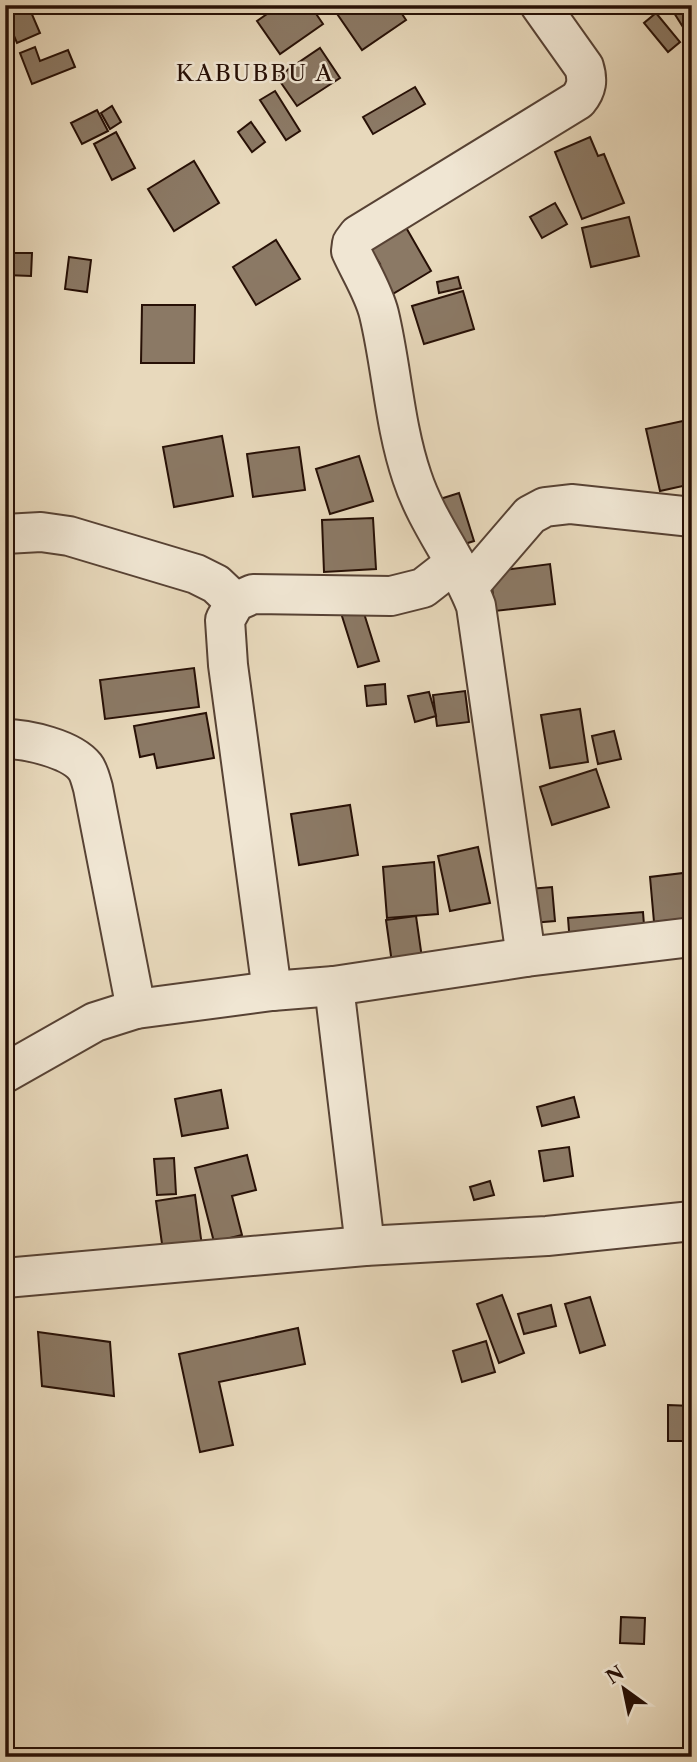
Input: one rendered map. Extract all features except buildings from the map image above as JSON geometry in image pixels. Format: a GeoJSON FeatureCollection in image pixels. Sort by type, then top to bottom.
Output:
{"type":"FeatureCollection","features":[{"type":"Feature","properties":{"kind":"street"},"geometry":{"type":"LineString","coordinates":[[526,957],[476,606],[462,574],[437,533],[412,477],[391,389],[378,312],[351,251],[352,243],[358,235],[578,100],[585,92],[587,76],[584,67],[540,5]]}},
{"type":"Feature","properties":{"kind":"street"},"geometry":{"type":"LineString","coordinates":[[272,990],[228,665],[225,620],[235,602],[253,594],[391,596],[422,588],[462,574],[530,515],[545,507],[571,504],[692,517]]}},
{"type":"Feature","properties":{"kind":"street"},"geometry":{"type":"LineString","coordinates":[[5,534],[41,532],[69,536],[196,574],[216,584],[235,602]]}},
{"type":"Feature","properties":{"kind":"street"},"geometry":{"type":"LineString","coordinates":[[5,739],[22,739],[74,756],[86,768],[93,788],[136,1009]]}},
{"type":"Feature","properties":{"kind":"street"},"geometry":{"type":"LineString","coordinates":[[5,1073],[95,1022],[136,1009],[272,990],[334,986],[526,957],[692,937]]}},
{"type":"Feature","properties":{"kind":"street"},"geometry":{"type":"LineString","coordinates":[[334,986],[365,1246]]}},
{"type":"Feature","properties":{"kind":"street"},"geometry":{"type":"LineString","coordinates":[[5,1278],[365,1246],[547,1236],[692,1221]]}},
{"type":"Feature","properties":{"kind":"district","name":"KABUBBU A"},"geometry":{"type":"Point","coordinates":[255,73]}}]}
